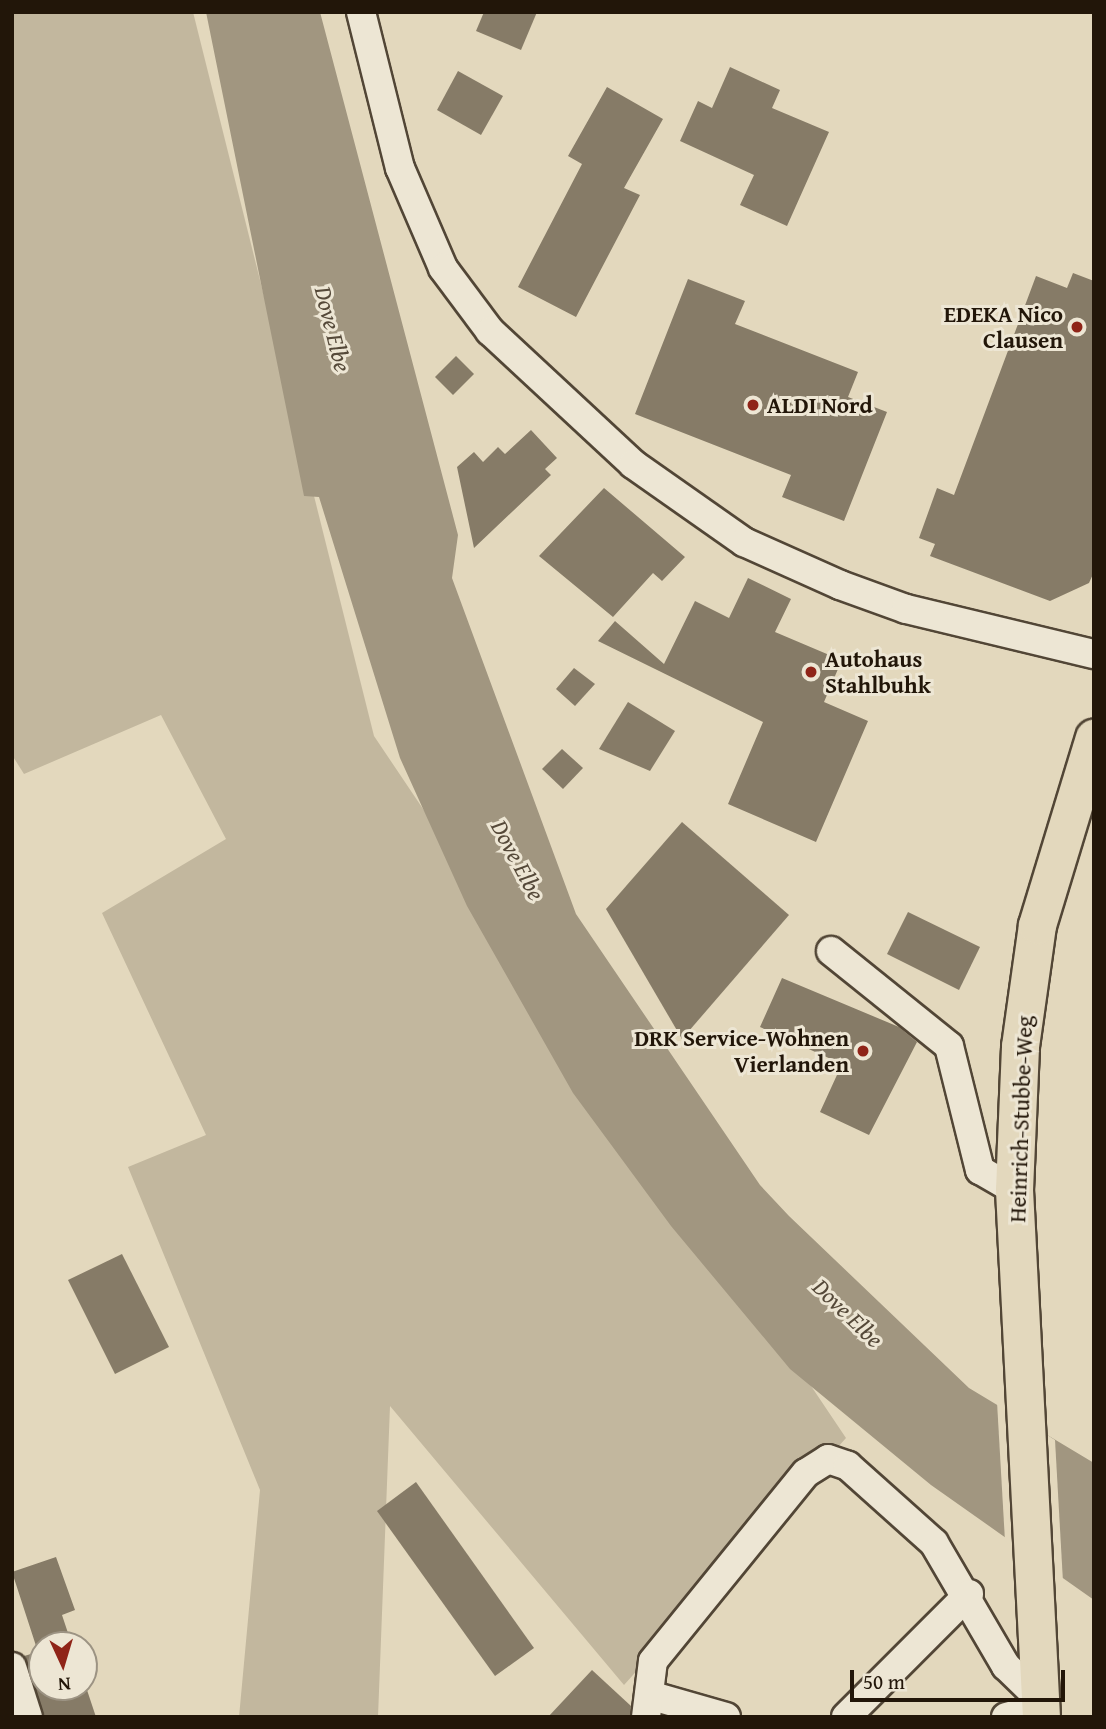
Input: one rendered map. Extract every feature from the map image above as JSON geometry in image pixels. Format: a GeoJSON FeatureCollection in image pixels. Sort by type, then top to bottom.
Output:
{"type":"FeatureCollection","features":[{"type":"Feature","properties":{"kind":"main road","name":"Heinrich-Stubbe-Weg"},"geometry":{"type":"LineString","coordinates":[[1032,1710],[1035,1605],[1014,1190],[1020,1046],[1037,925],[1094,737]]}},
{"type":"Feature","properties":{"kind":"street"},"geometry":{"type":"LineString","coordinates":[[361,12],[400,168],[443,268],[490,331],[625,456],[744,542],[840,585],[920,612],[1094,654]]}},
{"type":"Feature","properties":{"kind":"street"},"geometry":{"type":"LineString","coordinates":[[831,951],[949,1046],[980,1170],[1014,1190]]}},
{"type":"Feature","properties":{"kind":"street"},"geometry":{"type":"LineString","coordinates":[[726,1717],[647,1706],[653,1661],[806,1473],[828,1459],[848,1466],[934,1543],[969,1594],[1032,1710]]}},
{"type":"Feature","properties":{"kind":"street"},"geometry":{"type":"LineString","coordinates":[[846,1717],[969,1594]]}},
{"type":"Feature","properties":{"kind":"street"},"geometry":{"type":"LineString","coordinates":[[12,1667],[28,1717]]}},
{"type":"Feature","properties":{"kind":"shaded area"},"geometry":{"type":"Polygon","coordinates":[[[12,12],[193,12],[374,736],[846,1438],[624,1685],[390,1406],[378,1717],[239,1717],[260,1490],[128,1167],[206,1135],[102,913],[226,839],[161,715],[24,774],[12,755],[12,12]]]}},
{"type":"Feature","properties":{"kind":"water","name":"Dove Elbe"},"geometry":{"type":"Polygon","coordinates":[[[206,12],[320,12],[458,535],[452,578],[576,914],[760,1185],[789,1216],[969,1388],[1094,1463],[1094,1600],[931,1485],[790,1369],[671,1226],[573,1093],[467,906],[400,758],[319,497],[304,496],[206,12]]]}},
{"type":"Feature","properties":{"kind":"pier"},"geometry":{"type":"Polygon","coordinates":[[[997,1402],[1055,1440],[1063,1582],[1005,1541],[997,1402]]]}},
{"type":"Feature","properties":{"kind":"building"},"geometry":{"type":"Polygon","coordinates":[[[484,12],[537,12],[521,50],[476,31],[484,12]]]}},
{"type":"Feature","properties":{"kind":"building"},"geometry":{"type":"Polygon","coordinates":[[[730,67],[780,90],[772,108],[829,132],[787,226],[740,205],[754,175],[680,141],[698,101],[712,108],[730,67]]]}},
{"type":"Feature","properties":{"kind":"building"},"geometry":{"type":"Polygon","coordinates":[[[458,71],[503,96],[481,135],[437,110],[458,71]]]}},
{"type":"Feature","properties":{"kind":"building"},"geometry":{"type":"Polygon","coordinates":[[[607,87],[663,119],[624,188],[640,195],[576,317],[518,287],[582,164],[568,156],[607,87]]]}},
{"type":"Feature","properties":{"kind":"building"},"geometry":{"type":"Polygon","coordinates":[[[1073,273],[1094,281],[1094,572],[1089,583],[1050,601],[930,556],[935,544],[919,538],[937,488],[954,495],[1036,276],[1067,288],[1073,273]]]}},
{"type":"Feature","properties":{"kind":"building","name":"ALDI Nord"},"geometry":{"type":"Polygon","coordinates":[[[688,279],[745,301],[735,324],[858,372],[848,397],[887,412],[844,521],[782,497],[791,475],[635,414],[688,279]]]}},
{"type":"Feature","properties":{"kind":"building"},"geometry":{"type":"Polygon","coordinates":[[[456,356],[474,374],[453,395],[435,377],[456,356]]]}},
{"type":"Feature","properties":{"kind":"building"},"geometry":{"type":"Polygon","coordinates":[[[531,430],[557,458],[545,469],[551,475],[474,548],[457,467],[474,452],[483,462],[498,447],[505,454],[531,430]]]}},
{"type":"Feature","properties":{"kind":"building"},"geometry":{"type":"Polygon","coordinates":[[[604,488],[685,557],[662,581],[653,573],[613,617],[539,556],[604,488]]]}},
{"type":"Feature","properties":{"kind":"building"},"geometry":{"type":"Polygon","coordinates":[[[748,578],[791,599],[775,632],[834,657],[838,669],[824,702],[868,721],[816,842],[728,804],[763,722],[598,641],[615,621],[664,664],[695,601],[729,618],[748,578]]]}},
{"type":"Feature","properties":{"kind":"building"},"geometry":{"type":"Polygon","coordinates":[[[574,668],[595,684],[575,706],[556,689],[574,668]]]}},
{"type":"Feature","properties":{"kind":"building"},"geometry":{"type":"Polygon","coordinates":[[[628,702],[675,731],[650,771],[599,749],[628,702]]]}},
{"type":"Feature","properties":{"kind":"building"},"geometry":{"type":"Polygon","coordinates":[[[562,749],[583,768],[563,789],[542,769],[562,749]]]}},
{"type":"Feature","properties":{"kind":"building"},"geometry":{"type":"Polygon","coordinates":[[[682,822],[789,915],[682,1039],[606,909],[682,822]]]}},
{"type":"Feature","properties":{"kind":"building"},"geometry":{"type":"Polygon","coordinates":[[[908,912],[980,947],[959,990],[887,954],[908,912]]]}},
{"type":"Feature","properties":{"kind":"building","name":"DRK Service-Wohnen Vierlanden"},"geometry":{"type":"Polygon","coordinates":[[[782,978],[899,1027],[917,1042],[869,1135],[820,1112],[842,1064],[760,1027],[782,978]]]}},
{"type":"Feature","properties":{"kind":"building"},"geometry":{"type":"Polygon","coordinates":[[[122,1254],[169,1347],[115,1374],[68,1280],[122,1254]]]}},
{"type":"Feature","properties":{"kind":"building"},"geometry":{"type":"Polygon","coordinates":[[[416,1482],[534,1648],[495,1676],[377,1511],[416,1482]]]}},
{"type":"Feature","properties":{"kind":"building"},"geometry":{"type":"Polygon","coordinates":[[[56,1557],[75,1610],[62,1615],[67,1631],[31,1631],[12,1572],[56,1557]]]}},
{"type":"Feature","properties":{"kind":"building"},"geometry":{"type":"Polygon","coordinates":[[[592,1670],[631,1706],[630,1717],[548,1717],[592,1670]]]}},
{"type":"Feature","properties":{"kind":"building"},"geometry":{"type":"Polygon","coordinates":[[[39,1701],[91,1701],[96,1717],[44,1717],[39,1701]]]}},
{"type":"Feature","properties":{"kind":"place","name":"EDEKA Nico Clausen"},"geometry":{"type":"Point","coordinates":[1077,327]}},
{"type":"Feature","properties":{"kind":"place","name":"ALDI Nord"},"geometry":{"type":"Point","coordinates":[753,405]}},
{"type":"Feature","properties":{"kind":"place","name":"Autohaus Stahlbuhk"},"geometry":{"type":"Point","coordinates":[811,672]}},
{"type":"Feature","properties":{"kind":"place","name":"DRK Service-Wohnen Vierlanden"},"geometry":{"type":"Point","coordinates":[863,1051]}}]}
